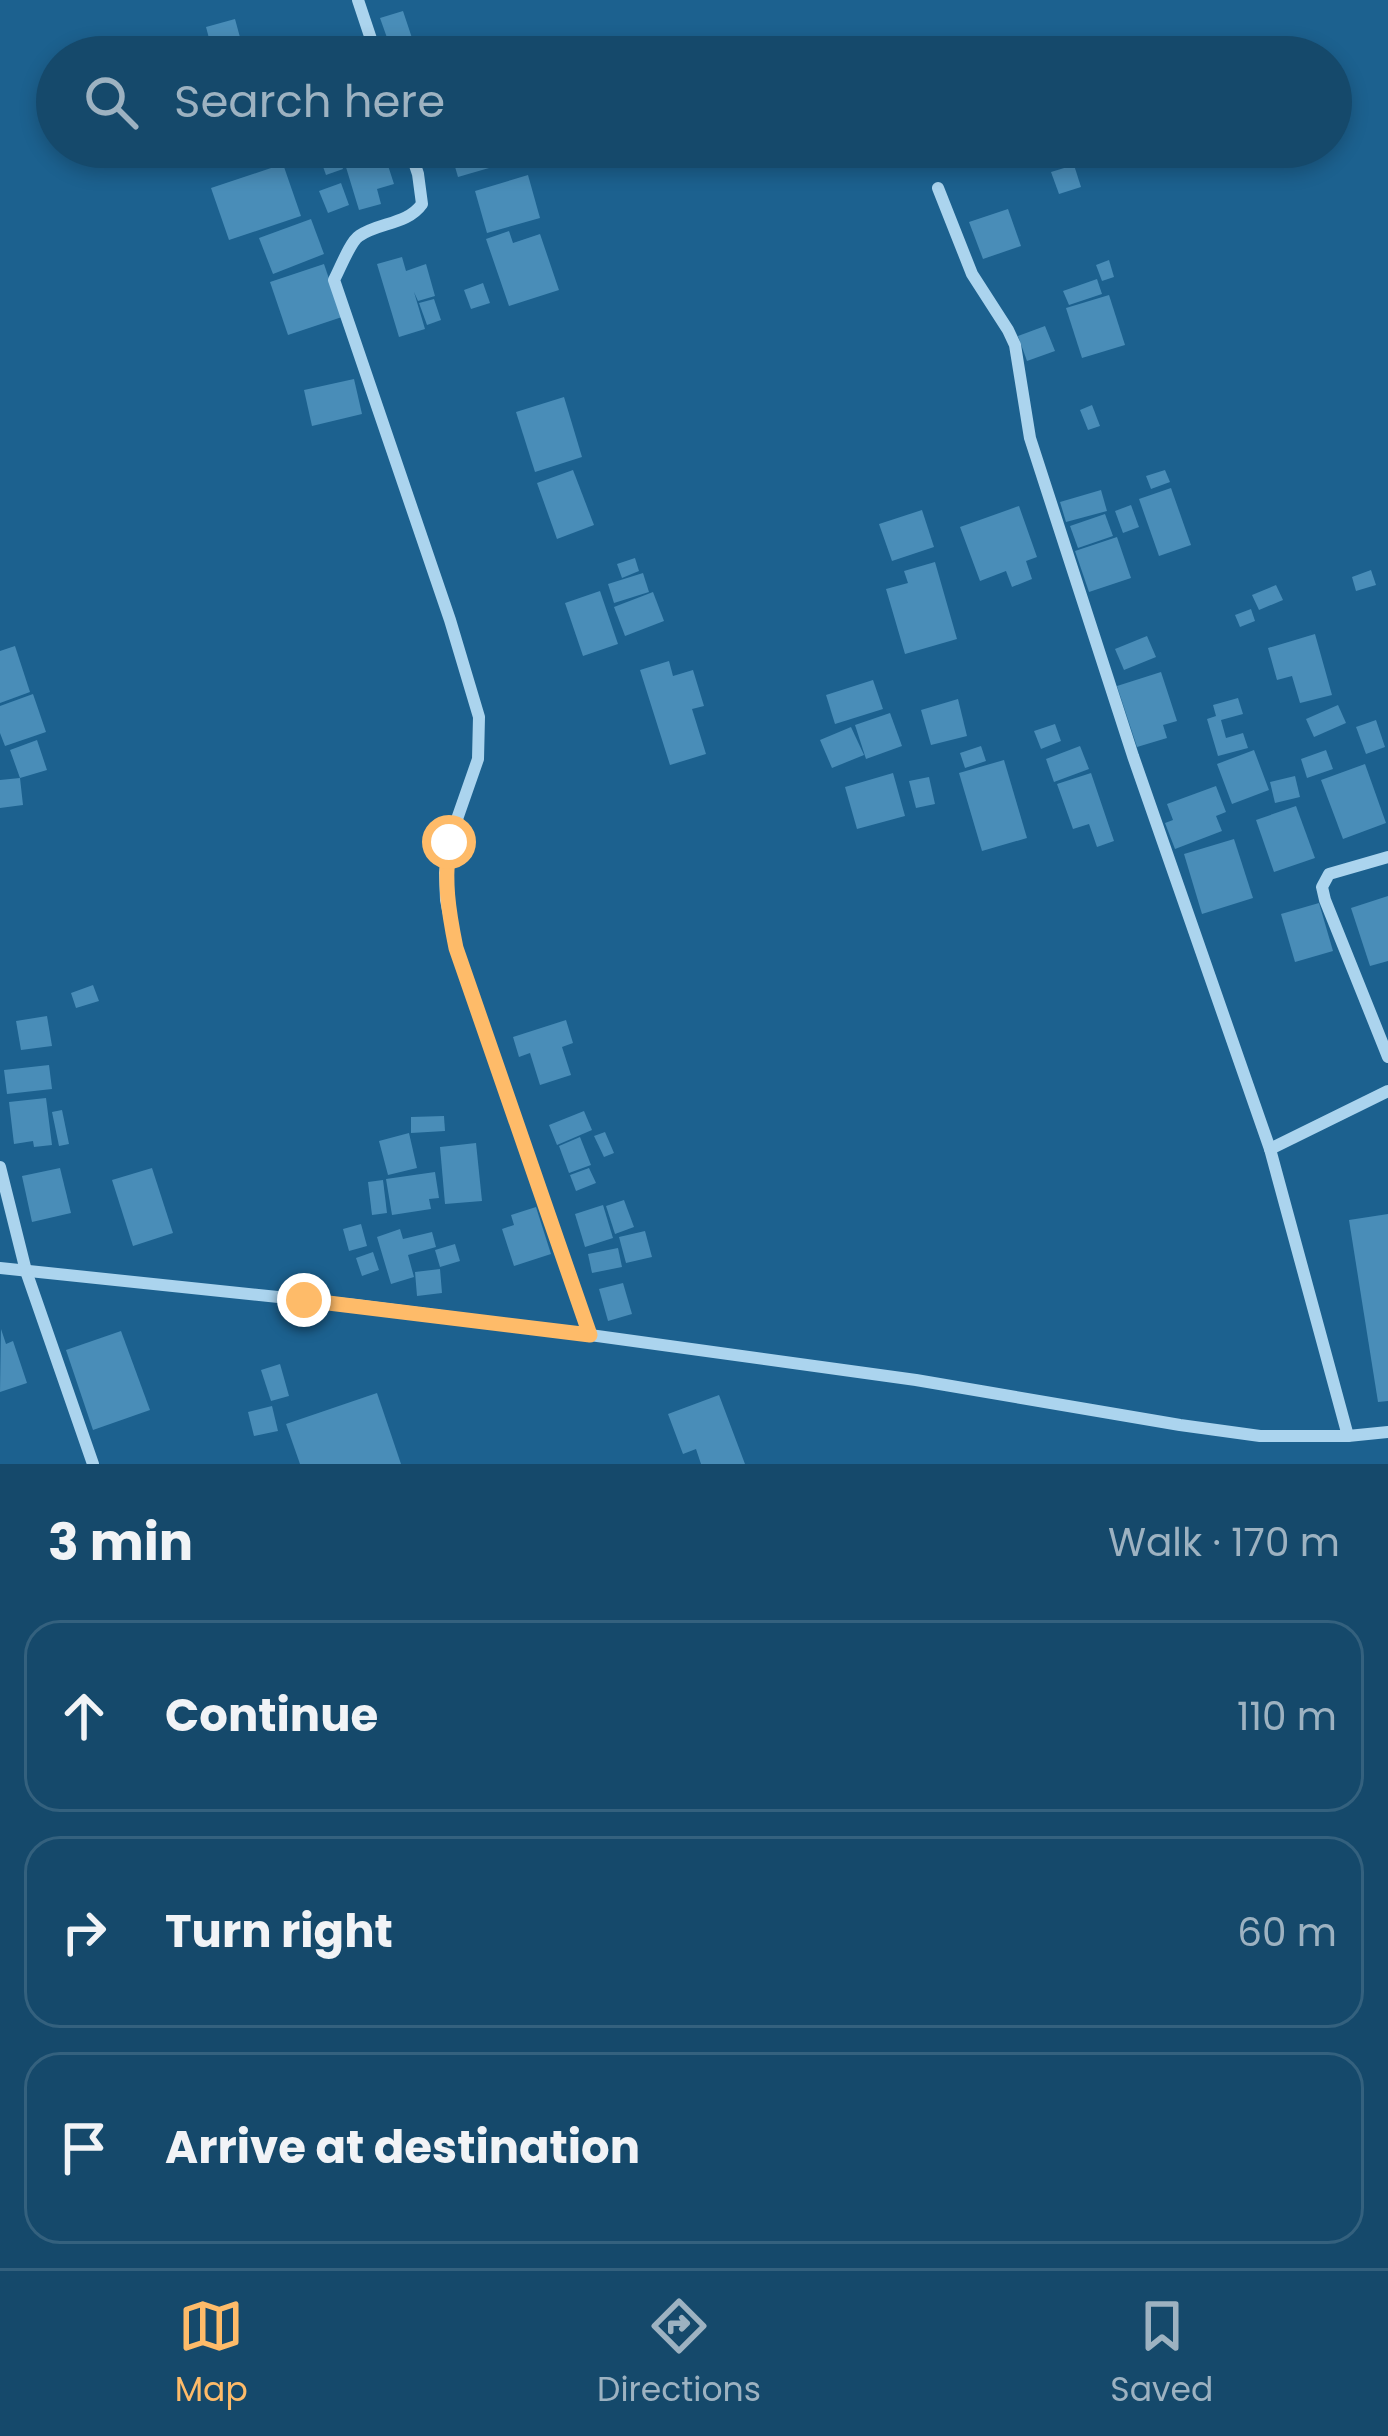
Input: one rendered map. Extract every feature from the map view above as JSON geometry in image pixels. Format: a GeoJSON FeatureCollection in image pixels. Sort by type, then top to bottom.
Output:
{"type":"FeatureCollection","features":[{"type":"Feature","properties":{"kind":"street"},"geometry":{"type":"LineString","coordinates":[[358,0],[370,36]]}},
{"type":"Feature","properties":{"kind":"street"},"geometry":{"type":"LineString","coordinates":[[416,168],[422,204],[415,214],[359,236],[334,280],[479,717],[478,759],[449,842],[445,873],[456,948],[590,1335]]}},
{"type":"Feature","properties":{"kind":"street"},"geometry":{"type":"LineString","coordinates":[[938,188],[972,274],[1015,345],[1030,438],[1133,756],[1270,1149],[1348,1436]]}},
{"type":"Feature","properties":{"kind":"street"},"geometry":{"type":"LineString","coordinates":[[1388,857],[1329,874],[1322,887],[1388,1057]]}},
{"type":"Feature","properties":{"kind":"street"},"geometry":{"type":"LineString","coordinates":[[1270,1149],[1388,1091]]}},
{"type":"Feature","properties":{"kind":"street"},"geometry":{"type":"LineString","coordinates":[[0,1167],[26,1271],[92,1464]]}},
{"type":"Feature","properties":{"kind":"street"},"geometry":{"type":"LineString","coordinates":[[0,1268],[590,1335],[916,1380],[1260,1436],[1388,1432]]}},
{"type":"Feature","properties":{"kind":"building"},"geometry":{"type":"Polygon","coordinates":[[[403,11],[411,36],[386,36],[380,18],[403,11]]]}},
{"type":"Feature","properties":{"kind":"building"},"geometry":{"type":"Polygon","coordinates":[[[235,19],[240,36],[208,36],[206,27],[235,19]]]}},
{"type":"Feature","properties":{"kind":"building"},"geometry":{"type":"Polygon","coordinates":[[[284,168],[301,216],[229,240],[211,188],[284,168]]]}},
{"type":"Feature","properties":{"kind":"building"},"geometry":{"type":"Polygon","coordinates":[[[346,168],[389,168],[394,184],[377,189],[381,204],[359,210],[346,168]]]}},
{"type":"Feature","properties":{"kind":"building"},"geometry":{"type":"Polygon","coordinates":[[[455,168],[489,168],[458,177],[455,168]]]}},
{"type":"Feature","properties":{"kind":"building"},"geometry":{"type":"Polygon","coordinates":[[[1075,168],[1081,187],[1059,194],[1051,172],[1075,168]]]}},
{"type":"Feature","properties":{"kind":"building"},"geometry":{"type":"Polygon","coordinates":[[[528,175],[540,218],[487,233],[475,191],[528,175]]]}},
{"type":"Feature","properties":{"kind":"building"},"geometry":{"type":"Polygon","coordinates":[[[341,183],[349,205],[328,213],[319,191],[341,183]]]}},
{"type":"Feature","properties":{"kind":"building"},"geometry":{"type":"Polygon","coordinates":[[[1008,209],[1021,246],[983,259],[969,222],[1008,209]]]}},
{"type":"Feature","properties":{"kind":"building"},"geometry":{"type":"Polygon","coordinates":[[[311,219],[324,254],[273,274],[259,238],[311,219]]]}},
{"type":"Feature","properties":{"kind":"building"},"geometry":{"type":"Polygon","coordinates":[[[509,231],[513,243],[540,234],[559,290],[509,306],[486,239],[509,231]]]}},
{"type":"Feature","properties":{"kind":"building"},"geometry":{"type":"Polygon","coordinates":[[[402,257],[406,271],[426,264],[435,296],[418,301],[414,292],[425,329],[399,337],[377,264],[402,257]]]}},
{"type":"Feature","properties":{"kind":"building"},"geometry":{"type":"Polygon","coordinates":[[[1109,260],[1114,277],[1102,281],[1096,265],[1109,260]]]}},
{"type":"Feature","properties":{"kind":"building"},"geometry":{"type":"Polygon","coordinates":[[[324,264],[342,317],[288,335],[270,282],[324,264]]]}},
{"type":"Feature","properties":{"kind":"building"},"geometry":{"type":"Polygon","coordinates":[[[1097,279],[1102,294],[1069,305],[1063,291],[1097,279]]]}},
{"type":"Feature","properties":{"kind":"building"},"geometry":{"type":"Polygon","coordinates":[[[483,283],[490,303],[471,309],[464,290],[483,283]]]}},
{"type":"Feature","properties":{"kind":"building"},"geometry":{"type":"Polygon","coordinates":[[[1109,295],[1125,345],[1082,358],[1066,308],[1109,295]]]}},
{"type":"Feature","properties":{"kind":"building"},"geometry":{"type":"Polygon","coordinates":[[[434,299],[441,320],[427,325],[419,303],[434,299]]]}},
{"type":"Feature","properties":{"kind":"building"},"geometry":{"type":"Polygon","coordinates":[[[1045,326],[1055,351],[1027,361],[1018,336],[1045,326]]]}},
{"type":"Feature","properties":{"kind":"building"},"geometry":{"type":"Polygon","coordinates":[[[354,379],[362,414],[312,426],[304,390],[354,379]]]}},
{"type":"Feature","properties":{"kind":"building"},"geometry":{"type":"Polygon","coordinates":[[[564,397],[582,457],[535,472],[516,412],[564,397]]]}},
{"type":"Feature","properties":{"kind":"building"},"geometry":{"type":"Polygon","coordinates":[[[1092,405],[1100,426],[1088,430],[1080,410],[1092,405]]]}},
{"type":"Feature","properties":{"kind":"building"},"geometry":{"type":"Polygon","coordinates":[[[573,470],[594,525],[557,539],[537,483],[573,470]]]}},
{"type":"Feature","properties":{"kind":"building"},"geometry":{"type":"Polygon","coordinates":[[[1165,470],[1170,482],[1151,489],[1146,476],[1165,470]]]}},
{"type":"Feature","properties":{"kind":"building"},"geometry":{"type":"Polygon","coordinates":[[[1171,488],[1191,545],[1159,556],[1139,499],[1171,488]]]}},
{"type":"Feature","properties":{"kind":"building"},"geometry":{"type":"Polygon","coordinates":[[[1101,490],[1107,511],[1066,522],[1060,502],[1101,490]]]}},
{"type":"Feature","properties":{"kind":"building"},"geometry":{"type":"Polygon","coordinates":[[[1131,505],[1139,527],[1123,533],[1115,511],[1131,505]]]}},
{"type":"Feature","properties":{"kind":"building"},"geometry":{"type":"Polygon","coordinates":[[[1019,506],[1037,557],[1026,561],[1032,579],[1012,587],[1006,571],[980,581],[960,527],[1019,506]]]}},
{"type":"Feature","properties":{"kind":"building"},"geometry":{"type":"Polygon","coordinates":[[[922,510],[934,547],[892,561],[879,524],[922,510]]]}},
{"type":"Feature","properties":{"kind":"building"},"geometry":{"type":"Polygon","coordinates":[[[1105,514],[1113,536],[1078,548],[1070,526],[1105,514]]]}},
{"type":"Feature","properties":{"kind":"building"},"geometry":{"type":"Polygon","coordinates":[[[1117,537],[1131,578],[1089,592],[1075,551],[1117,537]]]}},
{"type":"Feature","properties":{"kind":"building"},"geometry":{"type":"Polygon","coordinates":[[[635,558],[639,571],[622,578],[617,564],[635,558]]]}},
{"type":"Feature","properties":{"kind":"building"},"geometry":{"type":"Polygon","coordinates":[[[935,562],[957,639],[905,654],[886,589],[908,583],[904,571],[935,562]]]}},
{"type":"Feature","properties":{"kind":"building"},"geometry":{"type":"Polygon","coordinates":[[[1371,570],[1376,585],[1356,591],[1352,577],[1371,570]]]}},
{"type":"Feature","properties":{"kind":"building"},"geometry":{"type":"Polygon","coordinates":[[[643,573],[649,592],[614,603],[608,584],[643,573]]]}},
{"type":"Feature","properties":{"kind":"building"},"geometry":{"type":"Polygon","coordinates":[[[1276,585],[1283,600],[1259,610],[1252,595],[1276,585]]]}},
{"type":"Feature","properties":{"kind":"building"},"geometry":{"type":"Polygon","coordinates":[[[600,591],[618,644],[583,656],[565,603],[600,591]]]}},
{"type":"Feature","properties":{"kind":"building"},"geometry":{"type":"Polygon","coordinates":[[[653,592],[664,621],[625,636],[614,607],[653,592]]]}},
{"type":"Feature","properties":{"kind":"building"},"geometry":{"type":"Polygon","coordinates":[[[1251,609],[1255,621],[1240,627],[1235,615],[1251,609]]]}},
{"type":"Feature","properties":{"kind":"building"},"geometry":{"type":"Polygon","coordinates":[[[1315,634],[1332,695],[1300,703],[1292,676],[1277,680],[1268,648],[1315,634]]]}},
{"type":"Feature","properties":{"kind":"building"},"geometry":{"type":"Polygon","coordinates":[[[1147,636],[1156,657],[1124,670],[1115,649],[1147,636]]]}},
{"type":"Feature","properties":{"kind":"building"},"geometry":{"type":"Polygon","coordinates":[[[15,646],[30,692],[0,703],[0,651],[15,646]]]}},
{"type":"Feature","properties":{"kind":"building"},"geometry":{"type":"Polygon","coordinates":[[[669,661],[673,676],[693,670],[704,706],[692,709],[706,754],[670,765],[640,670],[669,661]]]}},
{"type":"Feature","properties":{"kind":"building"},"geometry":{"type":"Polygon","coordinates":[[[1161,672],[1177,721],[1163,725],[1167,738],[1137,747],[1117,686],[1161,672]]]}},
{"type":"Feature","properties":{"kind":"building"},"geometry":{"type":"Polygon","coordinates":[[[873,680],[883,709],[835,724],[826,695],[873,680]]]}},
{"type":"Feature","properties":{"kind":"building"},"geometry":{"type":"Polygon","coordinates":[[[33,694],[46,732],[5,746],[0,706],[33,694]]]}},
{"type":"Feature","properties":{"kind":"building"},"geometry":{"type":"Polygon","coordinates":[[[1238,698],[1243,714],[1221,720],[1226,738],[1243,733],[1248,748],[1218,756],[1207,719],[1216,716],[1213,705],[1238,698]]]}},
{"type":"Feature","properties":{"kind":"building"},"geometry":{"type":"Polygon","coordinates":[[[958,699],[967,736],[931,745],[921,710],[958,699]]]}},
{"type":"Feature","properties":{"kind":"building"},"geometry":{"type":"Polygon","coordinates":[[[1338,705],[1346,723],[1314,737],[1306,719],[1338,705]]]}},
{"type":"Feature","properties":{"kind":"building"},"geometry":{"type":"Polygon","coordinates":[[[890,713],[902,746],[866,759],[855,725],[890,713]]]}},
{"type":"Feature","properties":{"kind":"building"},"geometry":{"type":"Polygon","coordinates":[[[1376,720],[1385,747],[1366,754],[1356,727],[1376,720]]]}},
{"type":"Feature","properties":{"kind":"building"},"geometry":{"type":"Polygon","coordinates":[[[1055,724],[1061,741],[1041,749],[1034,731],[1055,724]]]}},
{"type":"Feature","properties":{"kind":"building"},"geometry":{"type":"Polygon","coordinates":[[[851,727],[864,755],[832,768],[820,740],[851,727]]]}},
{"type":"Feature","properties":{"kind":"building"},"geometry":{"type":"Polygon","coordinates":[[[37,740],[47,770],[20,778],[10,750],[37,740]]]}},
{"type":"Feature","properties":{"kind":"building"},"geometry":{"type":"Polygon","coordinates":[[[981,746],[986,761],[965,768],[960,753],[981,746]]]}},
{"type":"Feature","properties":{"kind":"building"},"geometry":{"type":"Polygon","coordinates":[[[1080,746],[1089,769],[1054,782],[1046,759],[1080,746]]]}},
{"type":"Feature","properties":{"kind":"building"},"geometry":{"type":"Polygon","coordinates":[[[1254,750],[1269,790],[1232,804],[1217,764],[1254,750]]]}},
{"type":"Feature","properties":{"kind":"building"},"geometry":{"type":"Polygon","coordinates":[[[1326,750],[1333,769],[1307,778],[1301,759],[1326,750]]]}},
{"type":"Feature","properties":{"kind":"building"},"geometry":{"type":"Polygon","coordinates":[[[1004,760],[1027,838],[982,851],[959,773],[1004,760]]]}},
{"type":"Feature","properties":{"kind":"building"},"geometry":{"type":"Polygon","coordinates":[[[1365,764],[1386,823],[1343,839],[1321,780],[1365,764]]]}},
{"type":"Feature","properties":{"kind":"building"},"geometry":{"type":"Polygon","coordinates":[[[893,773],[905,816],[857,829],[845,787],[893,773]]]}},
{"type":"Feature","properties":{"kind":"building"},"geometry":{"type":"Polygon","coordinates":[[[1091,773],[1114,841],[1097,847],[1089,824],[1073,829],[1057,784],[1091,773]]]}},
{"type":"Feature","properties":{"kind":"building"},"geometry":{"type":"Polygon","coordinates":[[[1295,776],[1300,797],[1275,803],[1270,782],[1295,776]]]}},
{"type":"Feature","properties":{"kind":"building"},"geometry":{"type":"Polygon","coordinates":[[[929,777],[935,804],[916,808],[909,781],[929,777]]]}},
{"type":"Feature","properties":{"kind":"building"},"geometry":{"type":"Polygon","coordinates":[[[20,778],[23,805],[0,808],[0,780],[20,778]]]}},
{"type":"Feature","properties":{"kind":"building"},"geometry":{"type":"Polygon","coordinates":[[[1216,786],[1226,812],[1216,816],[1222,831],[1175,849],[1165,823],[1173,820],[1167,804],[1216,786]]]}},
{"type":"Feature","properties":{"kind":"building"},"geometry":{"type":"Polygon","coordinates":[[[1296,806],[1315,858],[1274,872],[1256,820],[1296,806]]]}},
{"type":"Feature","properties":{"kind":"building"},"geometry":{"type":"Polygon","coordinates":[[[1234,839],[1253,898],[1202,914],[1184,854],[1234,839]]]}},
{"type":"Feature","properties":{"kind":"building"},"geometry":{"type":"Polygon","coordinates":[[[1388,896],[1388,961],[1370,966],[1351,908],[1388,896]]]}},
{"type":"Feature","properties":{"kind":"building"},"geometry":{"type":"Polygon","coordinates":[[[1319,903],[1333,951],[1295,962],[1281,914],[1319,903]]]}},
{"type":"Feature","properties":{"kind":"building"},"geometry":{"type":"Polygon","coordinates":[[[93,985],[99,1001],[76,1008],[71,993],[93,985]]]}},
{"type":"Feature","properties":{"kind":"building"},"geometry":{"type":"Polygon","coordinates":[[[47,1016],[52,1046],[21,1050],[16,1021],[47,1016]]]}},
{"type":"Feature","properties":{"kind":"building"},"geometry":{"type":"Polygon","coordinates":[[[566,1020],[573,1043],[562,1047],[571,1075],[540,1085],[530,1053],[519,1057],[513,1037],[566,1020]]]}},
{"type":"Feature","properties":{"kind":"building"},"geometry":{"type":"Polygon","coordinates":[[[49,1065],[52,1089],[7,1094],[4,1070],[49,1065]]]}},
{"type":"Feature","properties":{"kind":"building"},"geometry":{"type":"Polygon","coordinates":[[[46,1098],[52,1145],[14,1144],[9,1102],[46,1098]]]}},
{"type":"Feature","properties":{"kind":"building"},"geometry":{"type":"Polygon","coordinates":[[[62,1110],[69,1144],[59,1146],[52,1112],[62,1110]]]}},
{"type":"Feature","properties":{"kind":"building"},"geometry":{"type":"Polygon","coordinates":[[[584,1111],[592,1130],[557,1145],[549,1125],[584,1111]]]}},
{"type":"Feature","properties":{"kind":"building"},"geometry":{"type":"Polygon","coordinates":[[[444,1116],[445,1131],[411,1133],[411,1117],[444,1116]]]}},
{"type":"Feature","properties":{"kind":"building"},"geometry":{"type":"Polygon","coordinates":[[[605,1132],[614,1153],[604,1157],[594,1136],[605,1132]]]}},
{"type":"Feature","properties":{"kind":"building"},"geometry":{"type":"Polygon","coordinates":[[[409,1133],[417,1168],[388,1175],[379,1141],[409,1133]]]}},
{"type":"Feature","properties":{"kind":"building"},"geometry":{"type":"Polygon","coordinates":[[[580,1137],[591,1165],[569,1173],[559,1146],[580,1137]]]}},
{"type":"Feature","properties":{"kind":"building"},"geometry":{"type":"Polygon","coordinates":[[[476,1143],[482,1201],[445,1204],[440,1147],[476,1143]]]}},
{"type":"Feature","properties":{"kind":"building"},"geometry":{"type":"Polygon","coordinates":[[[60,1168],[71,1213],[32,1222],[22,1176],[60,1168]]]}},
{"type":"Feature","properties":{"kind":"building"},"geometry":{"type":"Polygon","coordinates":[[[152,1168],[173,1233],[133,1246],[112,1180],[152,1168]]]}},
{"type":"Feature","properties":{"kind":"building"},"geometry":{"type":"Polygon","coordinates":[[[589,1168],[596,1183],[576,1191],[570,1175],[589,1168]]]}},
{"type":"Feature","properties":{"kind":"building"},"geometry":{"type":"Polygon","coordinates":[[[435,1172],[439,1198],[429,1199],[431,1209],[392,1215],[386,1179],[435,1172]]]}},
{"type":"Feature","properties":{"kind":"building"},"geometry":{"type":"Polygon","coordinates":[[[383,1180],[387,1213],[372,1215],[368,1182],[383,1180]]]}},
{"type":"Feature","properties":{"kind":"building"},"geometry":{"type":"Polygon","coordinates":[[[624,1200],[634,1227],[615,1234],[606,1206],[624,1200]]]}},
{"type":"Feature","properties":{"kind":"building"},"geometry":{"type":"Polygon","coordinates":[[[603,1205],[613,1238],[585,1247],[575,1214],[603,1205]]]}},
{"type":"Feature","properties":{"kind":"building"},"geometry":{"type":"Polygon","coordinates":[[[536,1207],[551,1254],[514,1266],[502,1229],[514,1225],[511,1215],[536,1207]]]}},
{"type":"Feature","properties":{"kind":"building"},"geometry":{"type":"Polygon","coordinates":[[[1388,1214],[1388,1401],[1378,1402],[1349,1220],[1388,1214]]]}},
{"type":"Feature","properties":{"kind":"building"},"geometry":{"type":"Polygon","coordinates":[[[361,1224],[367,1246],[349,1251],[343,1229],[361,1224]]]}},
{"type":"Feature","properties":{"kind":"building"},"geometry":{"type":"Polygon","coordinates":[[[400,1229],[403,1239],[432,1232],[436,1247],[408,1255],[414,1277],[391,1284],[377,1237],[400,1229]]]}},
{"type":"Feature","properties":{"kind":"building"},"geometry":{"type":"Polygon","coordinates":[[[645,1231],[652,1257],[626,1263],[619,1237],[645,1231]]]}},
{"type":"Feature","properties":{"kind":"building"},"geometry":{"type":"Polygon","coordinates":[[[455,1244],[460,1261],[440,1267],[435,1250],[455,1244]]]}},
{"type":"Feature","properties":{"kind":"building"},"geometry":{"type":"Polygon","coordinates":[[[618,1248],[622,1267],[592,1273],[588,1254],[618,1248]]]}},
{"type":"Feature","properties":{"kind":"building"},"geometry":{"type":"Polygon","coordinates":[[[373,1252],[379,1270],[362,1276],[356,1258],[373,1252]]]}},
{"type":"Feature","properties":{"kind":"building"},"geometry":{"type":"Polygon","coordinates":[[[440,1269],[442,1293],[417,1296],[415,1272],[440,1269]]]}},
{"type":"Feature","properties":{"kind":"building"},"geometry":{"type":"Polygon","coordinates":[[[623,1283],[632,1314],[608,1321],[599,1289],[623,1283]]]}},
{"type":"Feature","properties":{"kind":"building"},"geometry":{"type":"Polygon","coordinates":[[[1,1329],[6,1344],[13,1341],[27,1383],[0,1392],[1,1329]]]}},
{"type":"Feature","properties":{"kind":"building"},"geometry":{"type":"Polygon","coordinates":[[[121,1331],[150,1410],[93,1430],[66,1350],[121,1331]]]}},
{"type":"Feature","properties":{"kind":"building"},"geometry":{"type":"Polygon","coordinates":[[[280,1364],[289,1396],[271,1401],[261,1370],[280,1364]]]}},
{"type":"Feature","properties":{"kind":"building"},"geometry":{"type":"Polygon","coordinates":[[[377,1393],[401,1464],[300,1464],[286,1424],[377,1393]]]}},
{"type":"Feature","properties":{"kind":"building"},"geometry":{"type":"Polygon","coordinates":[[[719,1395],[745,1464],[701,1464],[696,1449],[683,1454],[668,1414],[719,1395]]]}},
{"type":"Feature","properties":{"kind":"building"},"geometry":{"type":"Polygon","coordinates":[[[272,1406],[278,1431],[254,1436],[248,1412],[272,1406]]]}},
{"type":"Feature","properties":{"kind":"route"},"geometry":{"type":"LineString","coordinates":[[304,1300],[590,1335],[456,948],[446,900],[449,842]]}}]}
